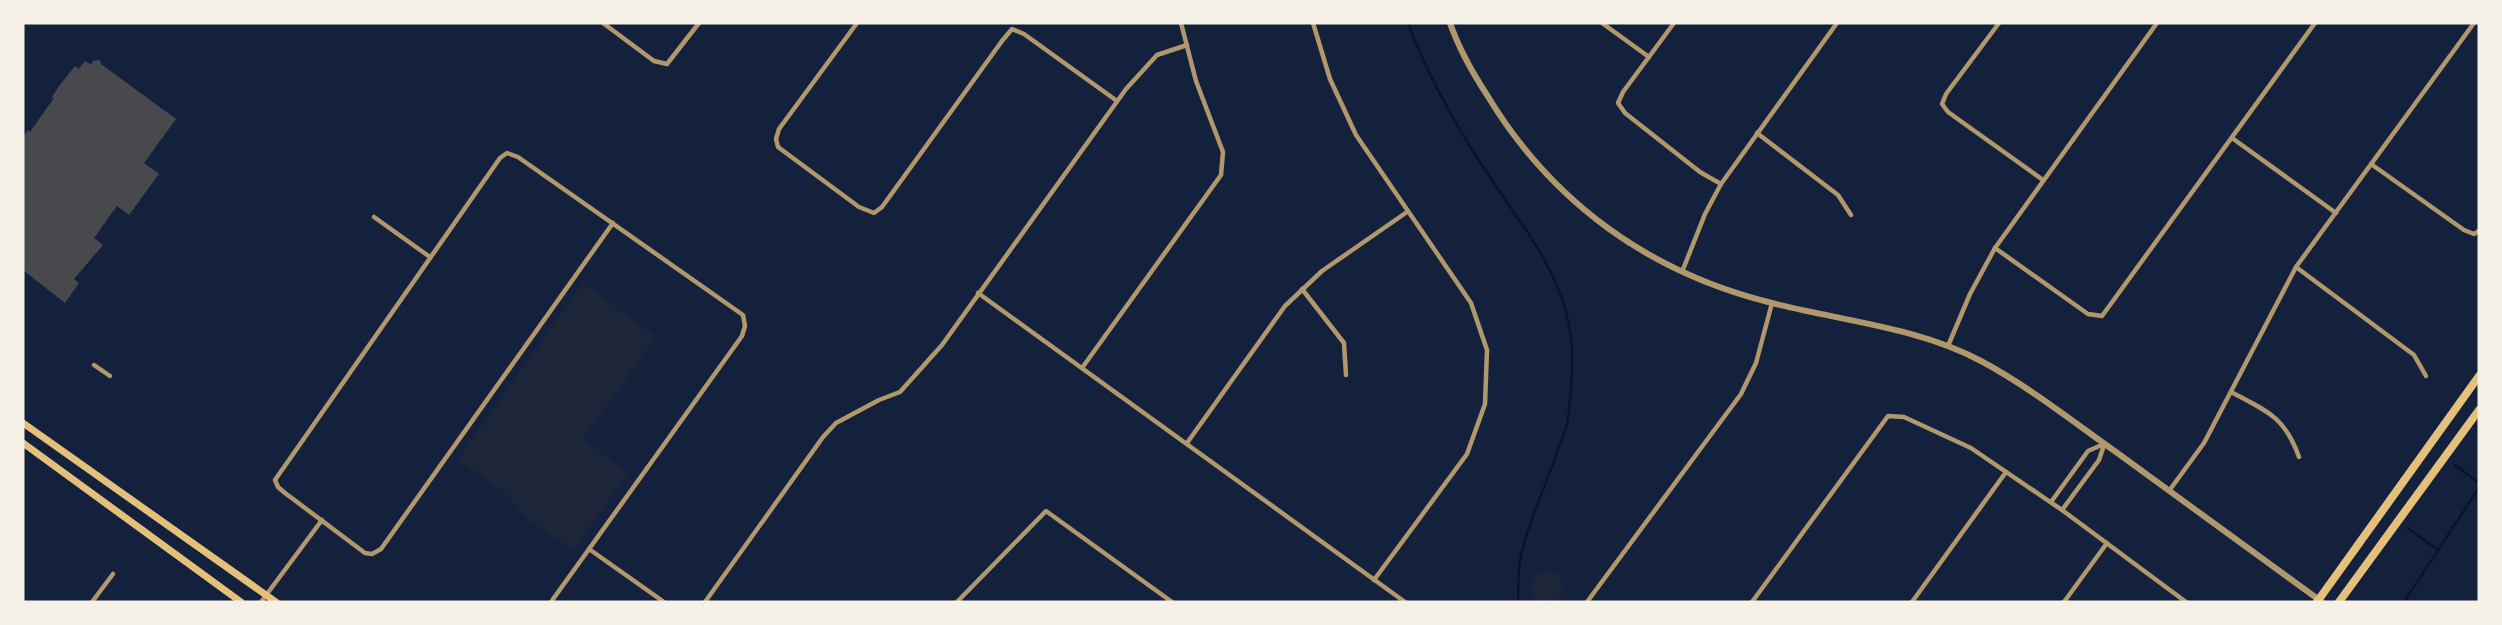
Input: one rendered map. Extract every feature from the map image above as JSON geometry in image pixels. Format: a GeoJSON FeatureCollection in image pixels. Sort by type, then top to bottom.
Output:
{"type":"FeatureCollection","features":[{"type":"Feature","properties":{"kind":"main road"},"geometry":{"type":"LineString","coordinates":[[2319,601],[2479,376]]}},
{"type":"Feature","properties":{"kind":"main road"},"geometry":{"type":"LineString","coordinates":[[2339,602],[2479,410]]}},
{"type":"Feature","properties":{"kind":"main road"},"geometry":{"type":"LineString","coordinates":[[23,423],[264,599],[276,602]]}},
{"type":"Feature","properties":{"kind":"main road"},"geometry":{"type":"LineString","coordinates":[[23,443],[241,602]]}},
{"type":"Feature","properties":{"kind":"street"},"geometry":{"type":"LineString","coordinates":[[603,23],[654,61],[667,64],[699,23]]}},
{"type":"Feature","properties":{"kind":"street"},"geometry":{"type":"LineString","coordinates":[[857,23],[779,129],[776,139],[778,147],[859,207],[874,213],[882,207],[1012,29],[1024,34],[1117,101]]}},
{"type":"Feature","properties":{"kind":"street"},"geometry":{"type":"LineString","coordinates":[[1082,368],[1221,175],[1223,152],[1196,81],[1181,23]]}},
{"type":"Feature","properties":{"kind":"street"},"geometry":{"type":"LineString","coordinates":[[1313,23],[1331,79],[1356,135],[1471,303],[1487,350],[1485,404],[1467,454],[1374,580]]}},
{"type":"Feature","properties":{"kind":"street"},"geometry":{"type":"LineString","coordinates":[[1450,23],[1467,63],[1510,132],[1558,187],[1612,233],[1643,253],[1706,283],[1772,303],[1917,335],[1982,361],[2104,444],[2319,601]]}},
{"type":"Feature","properties":{"kind":"street"},"geometry":{"type":"LineString","coordinates":[[1602,23],[1649,57]]}},
{"type":"Feature","properties":{"kind":"street"},"geometry":{"type":"LineString","coordinates":[[1674,23],[1623,92],[1618,103],[1625,113],[1700,172],[1721,184]]}},
{"type":"Feature","properties":{"kind":"street"},"geometry":{"type":"LineString","coordinates":[[1682,272],[1705,214],[1721,184],[1838,23]]}},
{"type":"Feature","properties":{"kind":"street"},"geometry":{"type":"LineString","coordinates":[[1998,23],[1946,94],[1942,104],[1948,112],[2043,180]]}},
{"type":"Feature","properties":{"kind":"street"},"geometry":{"type":"LineString","coordinates":[[1948,346],[1970,294],[1995,248],[2157,23]]}},
{"type":"Feature","properties":{"kind":"street"},"geometry":{"type":"LineString","coordinates":[[1995,248],[2088,314],[2102,316],[2315,23]]}},
{"type":"Feature","properties":{"kind":"street"},"geometry":{"type":"LineString","coordinates":[[2169,491],[2196,457],[2295,267],[2474,23]]}},
{"type":"Feature","properties":{"kind":"street"},"geometry":{"type":"LineString","coordinates":[[705,602],[823,437],[836,423],[900,391],[916,376],[942,345],[1117,101],[1157,55],[1187,45]]}},
{"type":"Feature","properties":{"kind":"street"},"geometry":{"type":"LineString","coordinates":[[1757,133],[1838,195],[1851,215]]}},
{"type":"Feature","properties":{"kind":"street"},"geometry":{"type":"LineString","coordinates":[[2232,138],[2336,213]]}},
{"type":"Feature","properties":{"kind":"street"},"geometry":{"type":"LineString","coordinates":[[551,602],[742,336],[745,326],[743,315],[613,223],[518,157],[507,153],[500,158],[275,480],[285,493],[365,553],[372,554],[382,549],[613,223]]}},
{"type":"Feature","properties":{"kind":"street"},"geometry":{"type":"LineString","coordinates":[[2371,164],[2464,230],[2476,232]]}},
{"type":"Feature","properties":{"kind":"street"},"geometry":{"type":"LineString","coordinates":[[1187,443],[1285,306],[1322,271],[1407,212]]}},
{"type":"Feature","properties":{"kind":"street"},"geometry":{"type":"LineString","coordinates":[[374,218],[430,257]]}},
{"type":"Feature","properties":{"kind":"street"},"geometry":{"type":"LineString","coordinates":[[2295,267],[2414,355],[2426,376]]}},
{"type":"Feature","properties":{"kind":"street"},"geometry":{"type":"LineString","coordinates":[[1302,289],[1343,343],[1346,375]]}},
{"type":"Feature","properties":{"kind":"street"},"geometry":{"type":"LineString","coordinates":[[978,292],[1405,602]]}},
{"type":"Feature","properties":{"kind":"street"},"geometry":{"type":"LineString","coordinates":[[1587,602],[1741,394],[1756,363],[1772,303]]}},
{"type":"Feature","properties":{"kind":"street"},"geometry":{"type":"LineString","coordinates":[[94,365],[110,376]]}},
{"type":"Feature","properties":{"kind":"street"},"geometry":{"type":"LineString","coordinates":[[2231,392],[2281,422],[2294,441],[2299,457]]}},
{"type":"Feature","properties":{"kind":"street"},"geometry":{"type":"LineString","coordinates":[[1752,602],[1888,416],[1904,417],[1971,448],[2051,502],[2186,602]]}},
{"type":"Feature","properties":{"kind":"street"},"geometry":{"type":"LineString","coordinates":[[2051,502],[2088,451],[2104,444]]}},
{"type":"Feature","properties":{"kind":"street"},"geometry":{"type":"LineString","coordinates":[[2062,510],[2099,460],[2104,444]]}},
{"type":"Feature","properties":{"kind":"street"},"geometry":{"type":"LineString","coordinates":[[1912,602],[2006,471]]}},
{"type":"Feature","properties":{"kind":"street"},"geometry":{"type":"LineString","coordinates":[[957,602],[1046,511],[1172,602]]}},
{"type":"Feature","properties":{"kind":"street"},"geometry":{"type":"LineString","coordinates":[[264,599],[322,520]]}},
{"type":"Feature","properties":{"kind":"street"},"geometry":{"type":"LineString","coordinates":[[2064,602],[2107,543]]}},
{"type":"Feature","properties":{"kind":"street"},"geometry":{"type":"LineString","coordinates":[[589,548],[664,602]]}},
{"type":"Feature","properties":{"kind":"street"},"geometry":{"type":"LineString","coordinates":[[92,602],[113,574]]}},
{"type":"Feature","properties":{"kind":"shaded area"},"geometry":{"type":"Polygon","coordinates":[[[583,283],[656,337],[583,439],[628,474],[573,550],[529,520],[506,494],[458,459],[583,283]]]}},
{"type":"Feature","properties":{"kind":"shaded area"},"geometry":{"type":"Polygon","coordinates":[[[1547,571],[1558,576],[1563,587],[1558,598],[1547,603],[1536,598],[1531,587],[1536,576],[1547,571]]]}},
{"type":"Feature","properties":{"kind":"building"},"geometry":{"type":"Polygon","coordinates":[[[100,60],[101,64],[176,119],[144,163],[159,174],[129,215],[117,206],[94,238],[103,245],[74,279],[79,283],[65,303],[23,270],[23,137],[28,130],[30,132],[75,66],[79,69],[85,61],[92,65],[92,61],[100,60]]]}},
{"type":"Feature","properties":{"kind":"waterway"},"geometry":{"type":"LineString","coordinates":[[1408,23],[1431,76],[1458,126],[1543,258],[1566,311],[1571,340],[1572,372],[1568,420],[1521,555],[1518,602]]}},
{"type":"Feature","properties":{"kind":"waterway"},"geometry":{"type":"LineString","coordinates":[[2455,465],[2479,483]]}},
{"type":"Feature","properties":{"kind":"waterway"},"geometry":{"type":"LineString","coordinates":[[2404,602],[2479,488]]}},
{"type":"Feature","properties":{"kind":"waterway"},"geometry":{"type":"LineString","coordinates":[[2408,528],[2438,550]]}}]}
